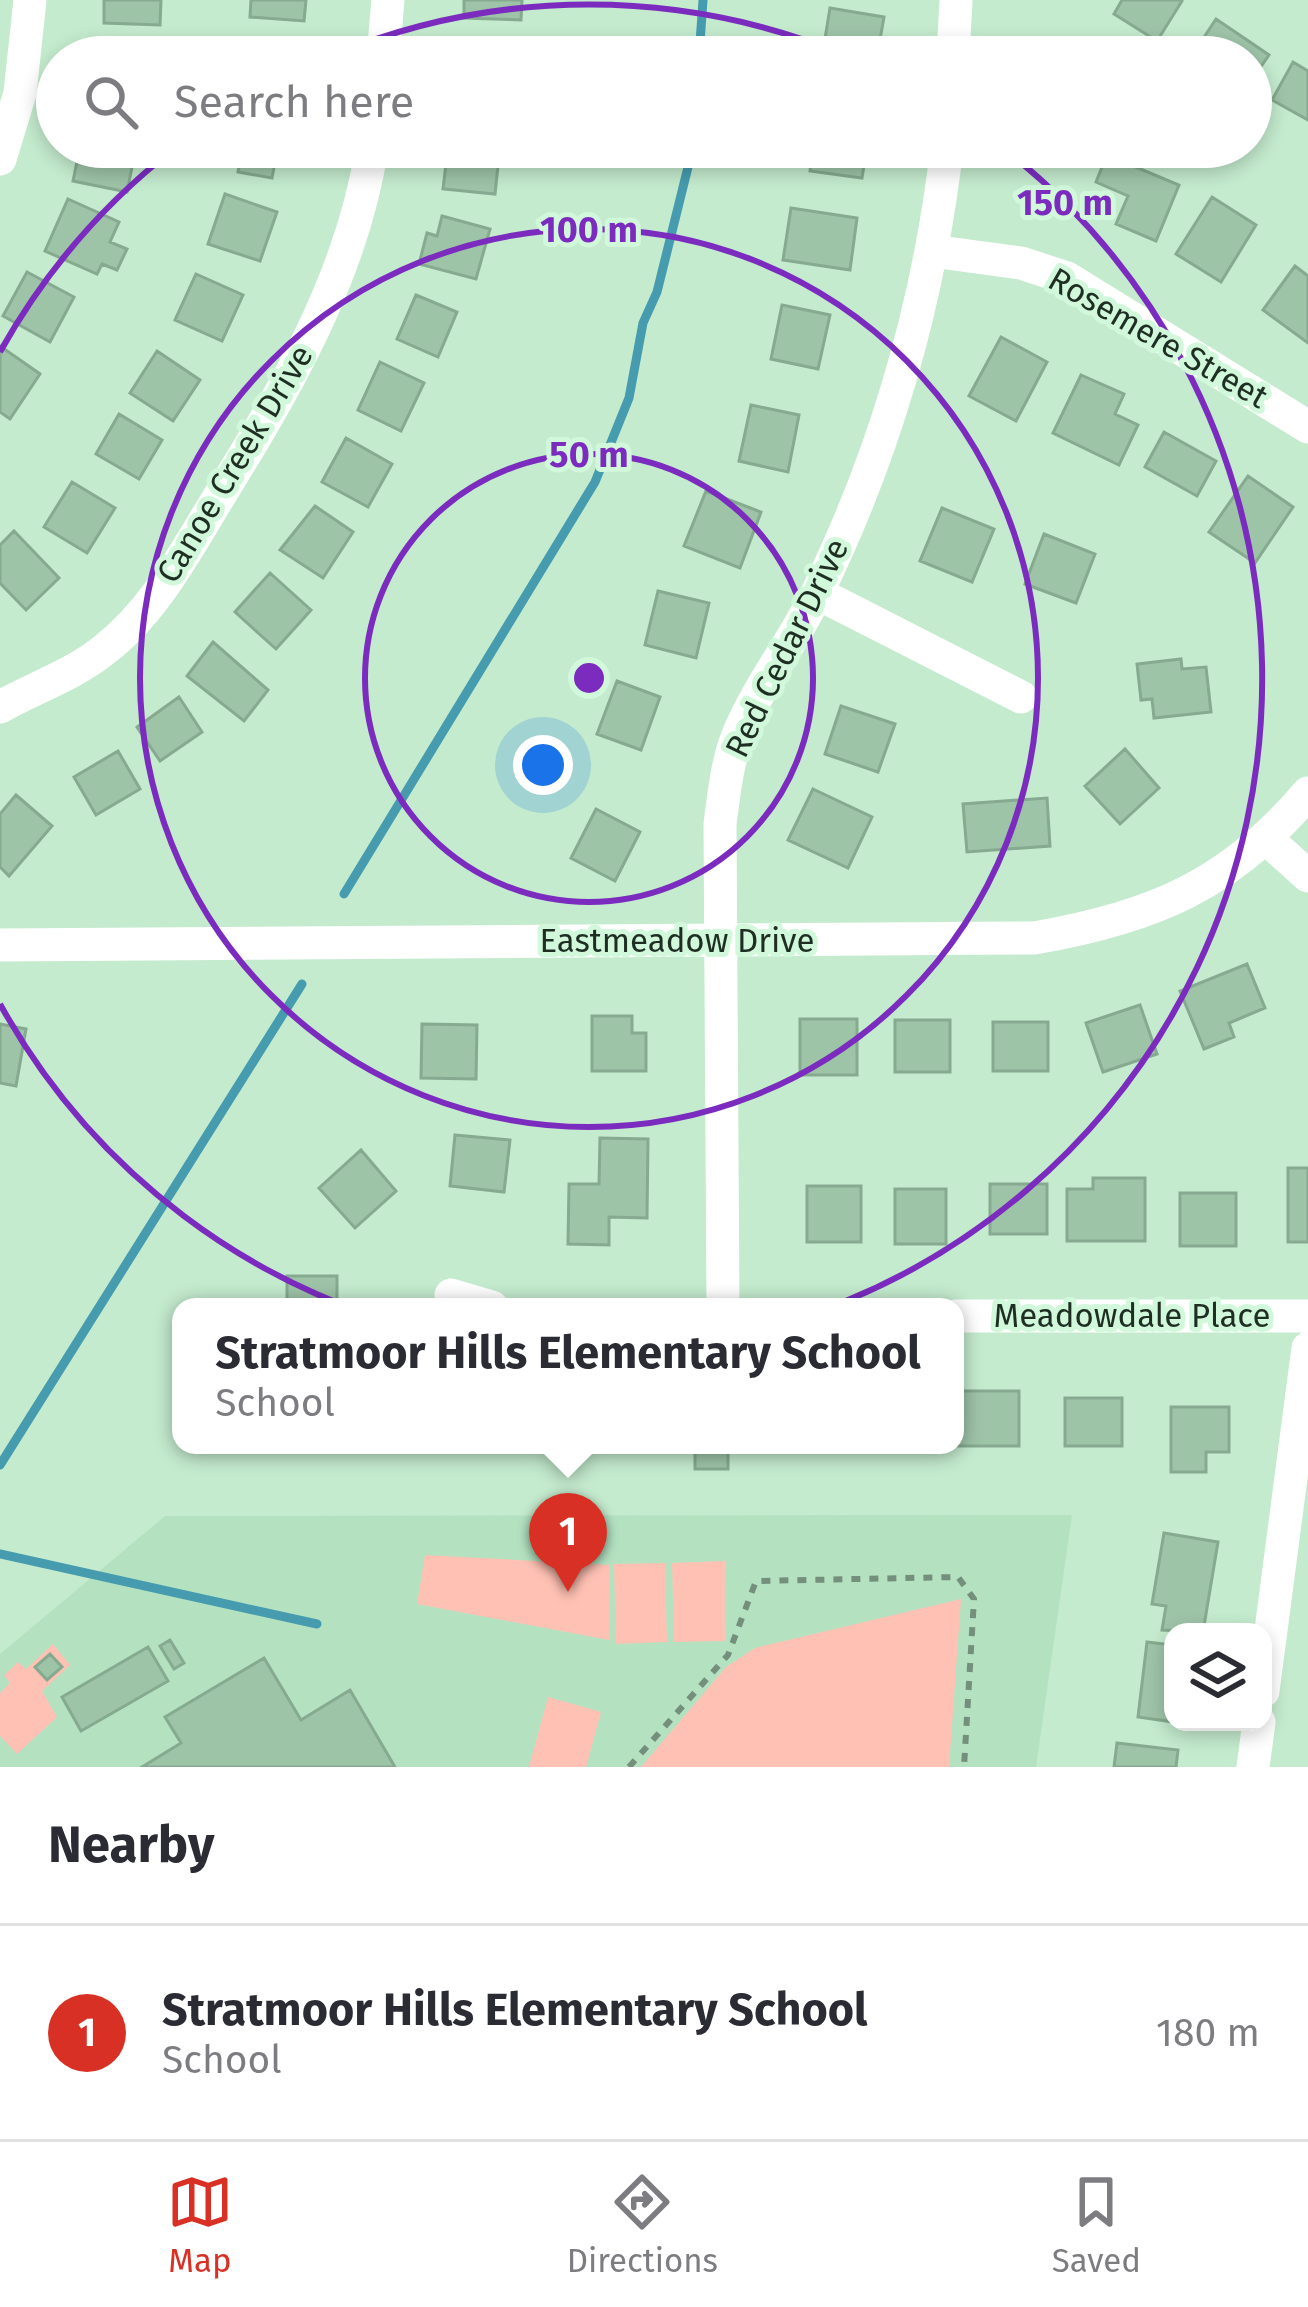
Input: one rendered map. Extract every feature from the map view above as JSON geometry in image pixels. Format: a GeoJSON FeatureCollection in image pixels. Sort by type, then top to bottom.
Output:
{"type":"FeatureCollection","features":[{"type":"Feature","properties":{"kind":"street"},"geometry":{"type":"LineString","coordinates":[[0,159],[20,93],[30,0]]}},
{"type":"Feature","properties":{"kind":"street"},"geometry":{"type":"LineString","coordinates":[[384,36],[388,0]]}},
{"type":"Feature","properties":{"kind":"street"},"geometry":{"type":"LineString","coordinates":[[954,36],[956,0]]}},
{"type":"Feature","properties":{"kind":"street","name":"Canoe Creek Drive"},"geometry":{"type":"LineString","coordinates":[[0,707],[105,650],[170,576],[313,334],[356,215],[367,168]]}},
{"type":"Feature","properties":{"kind":"street","name":"Red Cedar Drive"},"geometry":{"type":"LineString","coordinates":[[723,1298],[720,824],[738,735],[817,593],[899,389],[932,251],[944,168]]}},
{"type":"Feature","properties":{"kind":"street","name":"Rosemere Street"},"geometry":{"type":"LineString","coordinates":[[932,251],[1021,263],[1067,278],[1308,427]]}},
{"type":"Feature","properties":{"kind":"street"},"geometry":{"type":"LineString","coordinates":[[817,593],[1021,697]]}},
{"type":"Feature","properties":{"kind":"street","name":"Eastmeadow Drive"},"geometry":{"type":"LineString","coordinates":[[0,945],[1034,938],[1098,927],[1153,910],[1208,884],[1268,841],[1308,793]]}},
{"type":"Feature","properties":{"kind":"street"},"geometry":{"type":"LineString","coordinates":[[1268,841],[1308,876]]}},
{"type":"Feature","properties":{"kind":"street"},"geometry":{"type":"LineString","coordinates":[[451,1295],[461,1298]]}},
{"type":"Feature","properties":{"kind":"street","name":"Meadowdale Place"},"geometry":{"type":"LineString","coordinates":[[964,1316],[1308,1316]]}},
{"type":"Feature","properties":{"kind":"street"},"geometry":{"type":"LineString","coordinates":[[1272,1623],[1308,1348]]}},
{"type":"Feature","properties":{"kind":"street"},"geometry":{"type":"LineString","coordinates":[[1253,1767],[1258,1731]]}},
{"type":"Feature","properties":{"kind":"path"},"geometry":{"type":"LineString","coordinates":[[629,1767],[728,1655],[756,1581],[958,1577],[974,1599],[964,1767]]}},
{"type":"Feature","properties":{"kind":"shaded area"},"geometry":{"type":"Polygon","coordinates":[[[1072,1515],[1036,1767],[0,1767],[0,1654],[165,1516],[1072,1515]]]}},
{"type":"Feature","properties":{"kind":"shaded area"},"geometry":{"type":"Polygon","coordinates":[[[425,1555],[610,1565],[609,1640],[417,1604],[425,1555]]]}},
{"type":"Feature","properties":{"kind":"shaded area"},"geometry":{"type":"Polygon","coordinates":[[[725,1561],[726,1641],[674,1642],[672,1563],[725,1561]]]}},
{"type":"Feature","properties":{"kind":"shaded area"},"geometry":{"type":"Polygon","coordinates":[[[665,1563],[667,1642],[616,1644],[614,1564],[665,1563]]]}},
{"type":"Feature","properties":{"kind":"shaded area"},"geometry":{"type":"Polygon","coordinates":[[[961,1599],[949,1767],[641,1767],[726,1667],[755,1648],[961,1599]]]}},
{"type":"Feature","properties":{"kind":"shaded area"},"geometry":{"type":"Polygon","coordinates":[[[53,1644],[70,1665],[42,1691],[57,1717],[17,1754],[0,1736],[0,1693],[10,1683],[4,1675],[18,1662],[26,1669],[53,1644]]]}},
{"type":"Feature","properties":{"kind":"shaded area"},"geometry":{"type":"Polygon","coordinates":[[[548,1697],[601,1712],[586,1767],[529,1767],[548,1697]]]}},
{"type":"Feature","properties":{"kind":"building"},"geometry":{"type":"Polygon","coordinates":[[[104,0],[161,0],[160,25],[104,23],[104,0]]]}},
{"type":"Feature","properties":{"kind":"building"},"geometry":{"type":"Polygon","coordinates":[[[251,0],[306,0],[304,21],[250,17],[251,0]]]}},
{"type":"Feature","properties":{"kind":"building"},"geometry":{"type":"Polygon","coordinates":[[[464,0],[522,0],[521,20],[464,18],[464,0]]]}},
{"type":"Feature","properties":{"kind":"building"},"geometry":{"type":"Polygon","coordinates":[[[1122,0],[1182,1],[1160,36],[1149,36],[1114,14],[1122,0]]]}},
{"type":"Feature","properties":{"kind":"building"},"geometry":{"type":"Polygon","coordinates":[[[830,8],[884,17],[881,36],[825,36],[830,8]]]}},
{"type":"Feature","properties":{"kind":"building"},"geometry":{"type":"Polygon","coordinates":[[[1216,19],[1241,36],[1205,36],[1216,19]]]}},
{"type":"Feature","properties":{"kind":"building"},"geometry":{"type":"Polygon","coordinates":[[[1293,62],[1308,71],[1308,120],[1272,100],[1293,62]]]}},
{"type":"Feature","properties":{"kind":"building"},"geometry":{"type":"Polygon","coordinates":[[[76,168],[132,168],[127,192],[73,181],[76,168]]]}},
{"type":"Feature","properties":{"kind":"building"},"geometry":{"type":"Polygon","coordinates":[[[239,168],[274,168],[272,178],[238,172],[239,168]]]}},
{"type":"Feature","properties":{"kind":"building"},"geometry":{"type":"Polygon","coordinates":[[[446,168],[498,168],[495,194],[443,189],[446,168]]]}},
{"type":"Feature","properties":{"kind":"building"},"geometry":{"type":"Polygon","coordinates":[[[810,168],[864,168],[862,178],[810,168]]]}},
{"type":"Feature","properties":{"kind":"building"},"geometry":{"type":"Polygon","coordinates":[[[1102,168],[1138,168],[1179,185],[1156,241],[1116,224],[1128,196],[1096,182],[1102,168]]]}},
{"type":"Feature","properties":{"kind":"building"},"geometry":{"type":"Polygon","coordinates":[[[225,194],[277,212],[260,261],[208,244],[225,194]]]}},
{"type":"Feature","properties":{"kind":"building"},"geometry":{"type":"Polygon","coordinates":[[[1212,197],[1256,225],[1221,282],[1176,254],[1212,197]]]}},
{"type":"Feature","properties":{"kind":"building"},"geometry":{"type":"Polygon","coordinates":[[[68,199],[119,222],[110,242],[127,249],[117,270],[102,264],[97,274],[45,251],[68,199]]]}},
{"type":"Feature","properties":{"kind":"building"},"geometry":{"type":"Polygon","coordinates":[[[791,208],[857,218],[850,270],[783,260],[791,208]]]}},
{"type":"Feature","properties":{"kind":"building"},"geometry":{"type":"Polygon","coordinates":[[[442,216],[490,229],[476,279],[419,264],[427,233],[437,236],[442,216]]]}},
{"type":"Feature","properties":{"kind":"building"},"geometry":{"type":"Polygon","coordinates":[[[1295,266],[1308,276],[1308,343],[1263,310],[1295,266]]]}},
{"type":"Feature","properties":{"kind":"building"},"geometry":{"type":"Polygon","coordinates":[[[27,272],[74,297],[50,342],[3,316],[27,272]]]}},
{"type":"Feature","properties":{"kind":"building"},"geometry":{"type":"Polygon","coordinates":[[[196,274],[243,295],[222,341],[175,320],[196,274]]]}},
{"type":"Feature","properties":{"kind":"building"},"geometry":{"type":"Polygon","coordinates":[[[416,295],[457,312],[438,357],[397,339],[416,295]]]}},
{"type":"Feature","properties":{"kind":"building"},"geometry":{"type":"Polygon","coordinates":[[[782,305],[830,315],[818,369],[771,359],[782,305]]]}},
{"type":"Feature","properties":{"kind":"building"},"geometry":{"type":"Polygon","coordinates":[[[1001,337],[1047,362],[1016,421],[969,396],[1001,337]]]}},
{"type":"Feature","properties":{"kind":"building"},"geometry":{"type":"Polygon","coordinates":[[[0,346],[40,374],[10,419],[0,412],[0,346]]]}},
{"type":"Feature","properties":{"kind":"building"},"geometry":{"type":"Polygon","coordinates":[[[157,351],[200,380],[173,421],[130,393],[157,351]]]}},
{"type":"Feature","properties":{"kind":"building"},"geometry":{"type":"Polygon","coordinates":[[[380,362],[424,383],[401,431],[358,410],[380,362]]]}},
{"type":"Feature","properties":{"kind":"building"},"geometry":{"type":"Polygon","coordinates":[[[1081,375],[1124,394],[1115,414],[1138,425],[1119,465],[1053,433],[1081,375]]]}},
{"type":"Feature","properties":{"kind":"building"},"geometry":{"type":"Polygon","coordinates":[[[751,405],[799,415],[788,472],[739,461],[751,405]]]}},
{"type":"Feature","properties":{"kind":"building"},"geometry":{"type":"Polygon","coordinates":[[[119,414],[162,440],[139,479],[96,454],[119,414]]]}},
{"type":"Feature","properties":{"kind":"building"},"geometry":{"type":"Polygon","coordinates":[[[1164,432],[1216,461],[1197,496],[1145,467],[1164,432]]]}},
{"type":"Feature","properties":{"kind":"building"},"geometry":{"type":"Polygon","coordinates":[[[346,438],[392,464],[368,507],[322,482],[346,438]]]}},
{"type":"Feature","properties":{"kind":"building"},"geometry":{"type":"Polygon","coordinates":[[[1248,476],[1293,507],[1255,563],[1209,532],[1248,476]]]}},
{"type":"Feature","properties":{"kind":"building"},"geometry":{"type":"Polygon","coordinates":[[[72,482],[115,508],[87,553],[44,527],[72,482]]]}},
{"type":"Feature","properties":{"kind":"building"},"geometry":{"type":"Polygon","coordinates":[[[706,491],[761,512],[740,568],[684,546],[706,491]]]}},
{"type":"Feature","properties":{"kind":"building"},"geometry":{"type":"Polygon","coordinates":[[[315,506],[353,532],[323,578],[280,550],[315,506]]]}},
{"type":"Feature","properties":{"kind":"building"},"geometry":{"type":"Polygon","coordinates":[[[942,508],[994,529],[972,582],[920,561],[942,508]]]}},
{"type":"Feature","properties":{"kind":"building"},"geometry":{"type":"Polygon","coordinates":[[[14,531],[59,578],[26,610],[0,583],[0,545],[14,531]]]}},
{"type":"Feature","properties":{"kind":"building"},"geometry":{"type":"Polygon","coordinates":[[[1044,534],[1095,554],[1076,603],[1025,584],[1044,534]]]}},
{"type":"Feature","properties":{"kind":"building"},"geometry":{"type":"Polygon","coordinates":[[[270,573],[311,610],[276,649],[235,612],[270,573]]]}},
{"type":"Feature","properties":{"kind":"building"},"geometry":{"type":"Polygon","coordinates":[[[658,591],[709,603],[696,658],[645,645],[658,591]]]}},
{"type":"Feature","properties":{"kind":"building"},"geometry":{"type":"Polygon","coordinates":[[[213,642],[268,690],[244,721],[187,676],[213,642]]]}},
{"type":"Feature","properties":{"kind":"building"},"geometry":{"type":"Polygon","coordinates":[[[1181,659],[1182,669],[1206,667],[1211,712],[1154,718],[1152,699],[1141,700],[1137,664],[1181,659]]]}},
{"type":"Feature","properties":{"kind":"building"},"geometry":{"type":"Polygon","coordinates":[[[617,681],[660,697],[641,750],[597,734],[617,681]]]}},
{"type":"Feature","properties":{"kind":"building"},"geometry":{"type":"Polygon","coordinates":[[[179,697],[202,732],[160,761],[137,727],[179,697]]]}},
{"type":"Feature","properties":{"kind":"building"},"geometry":{"type":"Polygon","coordinates":[[[841,706],[895,724],[878,772],[825,754],[841,706]]]}},
{"type":"Feature","properties":{"kind":"building"},"geometry":{"type":"Polygon","coordinates":[[[1125,749],[1159,788],[1120,824],[1085,786],[1125,749]]]}},
{"type":"Feature","properties":{"kind":"building"},"geometry":{"type":"Polygon","coordinates":[[[118,751],[140,789],[96,815],[74,777],[118,751]]]}},
{"type":"Feature","properties":{"kind":"building"},"geometry":{"type":"Polygon","coordinates":[[[813,789],[872,817],[848,868],[788,840],[813,789]]]}},
{"type":"Feature","properties":{"kind":"building"},"geometry":{"type":"Polygon","coordinates":[[[16,795],[52,826],[9,876],[0,867],[0,814],[16,795]]]}},
{"type":"Feature","properties":{"kind":"building"},"geometry":{"type":"Polygon","coordinates":[[[1047,798],[1050,846],[967,852],[963,804],[1047,798]]]}},
{"type":"Feature","properties":{"kind":"building"},"geometry":{"type":"Polygon","coordinates":[[[596,809],[640,832],[615,881],[571,858],[596,809]]]}},
{"type":"Feature","properties":{"kind":"building"},"geometry":{"type":"Polygon","coordinates":[[[1247,964],[1265,1008],[1229,1023],[1234,1037],[1204,1049],[1180,991],[1247,964]]]}},
{"type":"Feature","properties":{"kind":"building"},"geometry":{"type":"Polygon","coordinates":[[[1140,1005],[1157,1054],[1103,1072],[1086,1023],[1140,1005]]]}},
{"type":"Feature","properties":{"kind":"building"},"geometry":{"type":"Polygon","coordinates":[[[592,1016],[632,1016],[632,1033],[646,1033],[646,1071],[592,1071],[592,1016]]]}},
{"type":"Feature","properties":{"kind":"building"},"geometry":{"type":"Polygon","coordinates":[[[800,1019],[857,1019],[857,1075],[800,1075],[800,1019]]]}},
{"type":"Feature","properties":{"kind":"building"},"geometry":{"type":"Polygon","coordinates":[[[895,1020],[950,1020],[950,1072],[895,1072],[895,1020]]]}},
{"type":"Feature","properties":{"kind":"building"},"geometry":{"type":"Polygon","coordinates":[[[993,1022],[1048,1022],[1048,1071],[993,1071],[993,1022]]]}},
{"type":"Feature","properties":{"kind":"building"},"geometry":{"type":"Polygon","coordinates":[[[0,1024],[26,1029],[16,1086],[0,1083],[0,1024]]]}},
{"type":"Feature","properties":{"kind":"building"},"geometry":{"type":"Polygon","coordinates":[[[422,1024],[477,1025],[476,1079],[421,1078],[422,1024]]]}},
{"type":"Feature","properties":{"kind":"building"},"geometry":{"type":"Polygon","coordinates":[[[455,1135],[510,1140],[504,1192],[450,1186],[455,1135]]]}},
{"type":"Feature","properties":{"kind":"building"},"geometry":{"type":"Polygon","coordinates":[[[600,1138],[648,1139],[647,1218],[609,1217],[609,1245],[568,1244],[569,1184],[599,1184],[600,1138]]]}},
{"type":"Feature","properties":{"kind":"building"},"geometry":{"type":"Polygon","coordinates":[[[361,1150],[396,1191],[355,1228],[319,1188],[361,1150]]]}},
{"type":"Feature","properties":{"kind":"building"},"geometry":{"type":"Polygon","coordinates":[[[1288,1168],[1308,1168],[1308,1242],[1288,1242],[1288,1168]]]}},
{"type":"Feature","properties":{"kind":"building"},"geometry":{"type":"Polygon","coordinates":[[[1093,1178],[1145,1178],[1145,1241],[1067,1241],[1067,1189],[1093,1189],[1093,1178]]]}},
{"type":"Feature","properties":{"kind":"building"},"geometry":{"type":"Polygon","coordinates":[[[990,1184],[1047,1184],[1047,1234],[990,1234],[990,1184]]]}},
{"type":"Feature","properties":{"kind":"building"},"geometry":{"type":"Polygon","coordinates":[[[807,1186],[861,1186],[861,1242],[807,1242],[807,1186]]]}},
{"type":"Feature","properties":{"kind":"building"},"geometry":{"type":"Polygon","coordinates":[[[895,1189],[946,1189],[946,1244],[895,1244],[895,1189]]]}},
{"type":"Feature","properties":{"kind":"building"},"geometry":{"type":"Polygon","coordinates":[[[1180,1193],[1236,1193],[1236,1246],[1180,1246],[1180,1193]]]}},
{"type":"Feature","properties":{"kind":"building"},"geometry":{"type":"Polygon","coordinates":[[[287,1276],[337,1276],[337,1298],[287,1298],[287,1276]]]}},
{"type":"Feature","properties":{"kind":"building"},"geometry":{"type":"Polygon","coordinates":[[[964,1391],[1019,1391],[1019,1446],[964,1446],[964,1391]]]}},
{"type":"Feature","properties":{"kind":"building"},"geometry":{"type":"Polygon","coordinates":[[[1065,1398],[1122,1398],[1122,1446],[1065,1446],[1065,1398]]]}},
{"type":"Feature","properties":{"kind":"building"},"geometry":{"type":"Polygon","coordinates":[[[1171,1407],[1229,1407],[1229,1452],[1206,1452],[1206,1472],[1171,1472],[1171,1407]]]}},
{"type":"Feature","properties":{"kind":"building"},"geometry":{"type":"Polygon","coordinates":[[[695,1454],[728,1454],[728,1469],[695,1469],[695,1454]]]}},
{"type":"Feature","properties":{"kind":"building"},"geometry":{"type":"Polygon","coordinates":[[[1164,1533],[1218,1542],[1204,1623],[1164,1623],[1162,1630],[1166,1606],[1152,1604],[1164,1533]]]}},
{"type":"Feature","properties":{"kind":"building"},"geometry":{"type":"Polygon","coordinates":[[[170,1640],[184,1663],[174,1669],[160,1646],[170,1640]]]}},
{"type":"Feature","properties":{"kind":"building"},"geometry":{"type":"Polygon","coordinates":[[[1147,1642],[1164,1644],[1164,1721],[1138,1717],[1147,1642]]]}},
{"type":"Feature","properties":{"kind":"building"},"geometry":{"type":"Polygon","coordinates":[[[148,1647],[168,1681],[81,1731],[62,1697],[148,1647]]]}},
{"type":"Feature","properties":{"kind":"building"},"geometry":{"type":"Polygon","coordinates":[[[50,1654],[62,1667],[47,1680],[35,1667],[50,1654]]]}},
{"type":"Feature","properties":{"kind":"building"},"geometry":{"type":"Polygon","coordinates":[[[264,1658],[301,1720],[350,1690],[395,1767],[142,1767],[181,1743],[165,1717],[264,1658]]]}},
{"type":"Feature","properties":{"kind":"building"},"geometry":{"type":"Polygon","coordinates":[[[1117,1743],[1178,1750],[1176,1767],[1114,1767],[1117,1743]]]}},
{"type":"Feature","properties":{"kind":"waterway"},"geometry":{"type":"LineString","coordinates":[[700,36],[703,0]]}},
{"type":"Feature","properties":{"kind":"waterway"},"geometry":{"type":"LineString","coordinates":[[344,894],[595,482],[629,398],[643,323],[657,292],[688,168]]}},
{"type":"Feature","properties":{"kind":"waterway"},"geometry":{"type":"LineString","coordinates":[[0,1465],[302,984]]}},
{"type":"Feature","properties":{"kind":"waterway"},"geometry":{"type":"LineString","coordinates":[[0,1554],[317,1624]]}},
{"type":"Feature","properties":{"kind":"place","name":"Stratmoor Hills Elementary School"},"geometry":{"type":"Point","coordinates":[568,1592]}}]}
